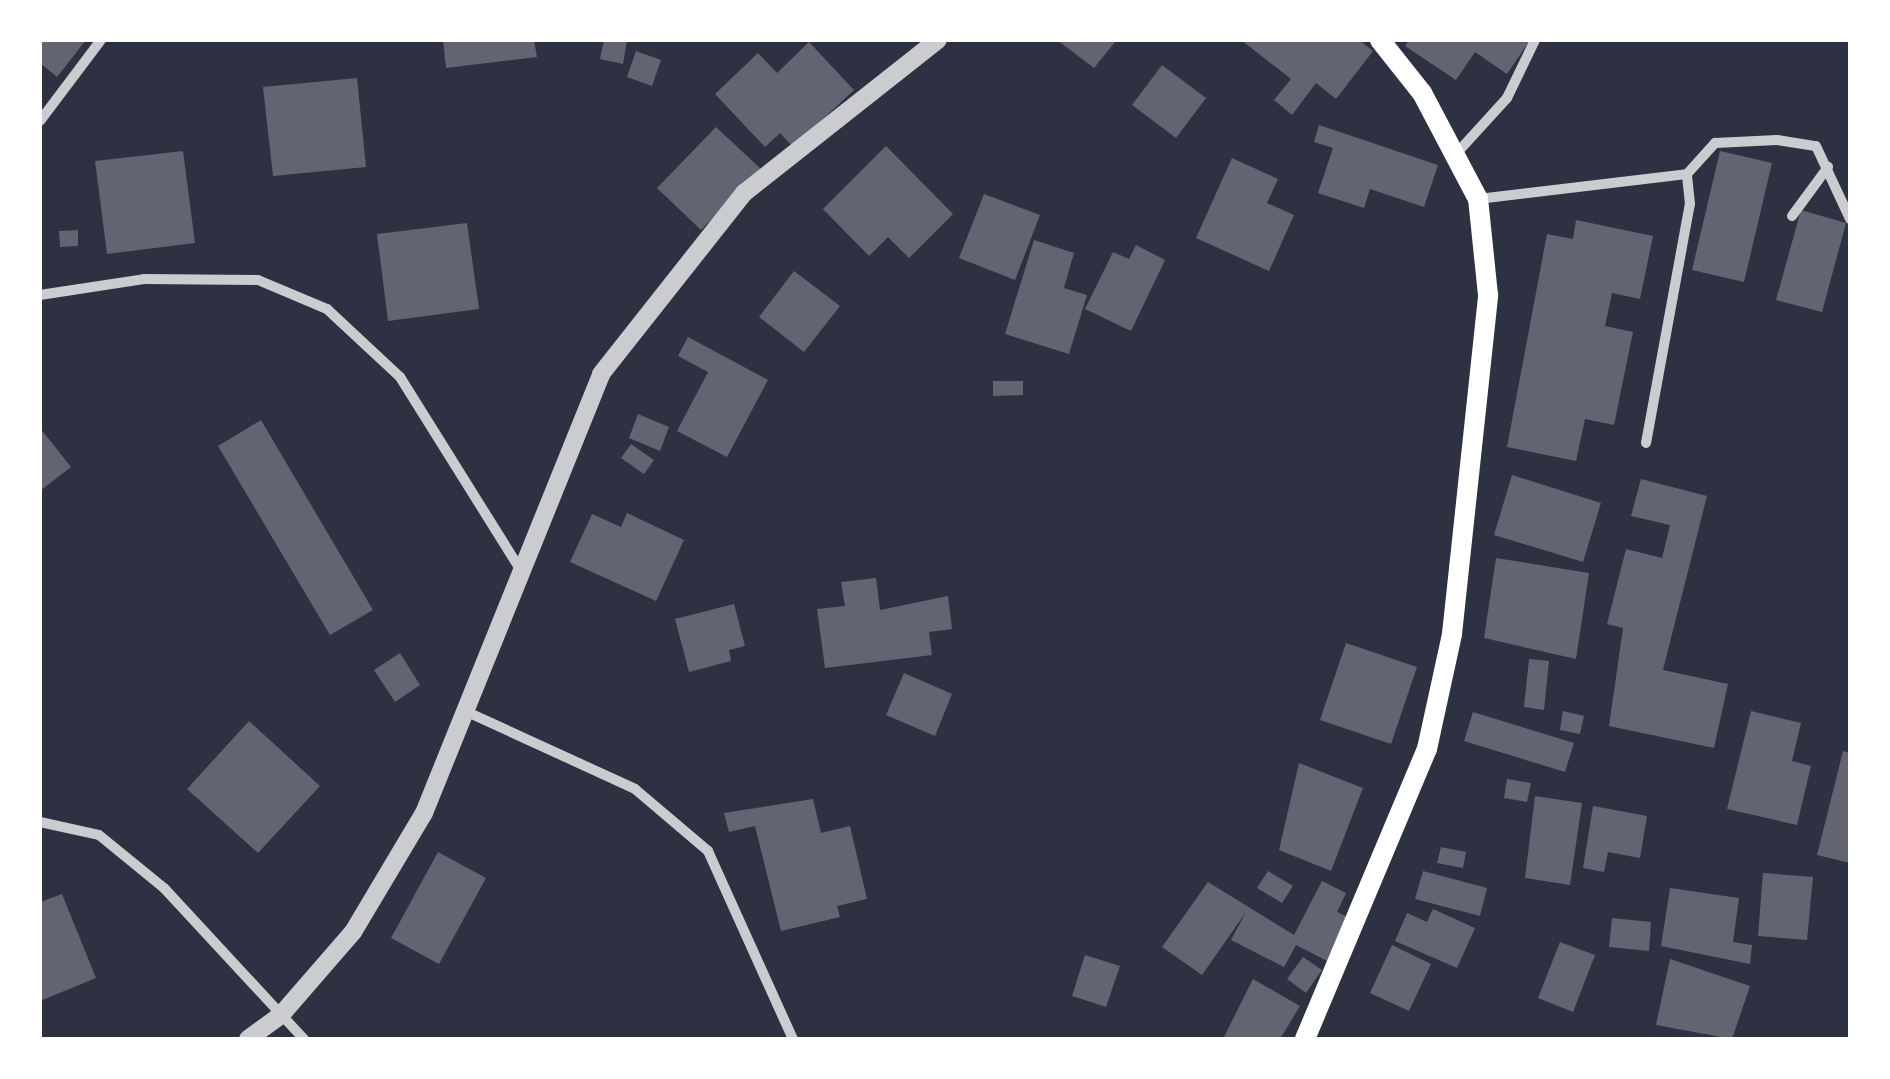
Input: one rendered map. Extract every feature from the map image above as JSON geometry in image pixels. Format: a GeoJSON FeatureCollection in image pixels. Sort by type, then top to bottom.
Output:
{"type":"FeatureCollection","features":[{"type":"Feature","properties":{"kind":"main road"},"geometry":{"type":"LineString","coordinates":[[1305,1039],[1420,766],[1452,634],[1488,295],[1478,198],[1456,154],[1380,40]]}},
{"type":"Feature","properties":{"kind":"street"},"geometry":{"type":"LineString","coordinates":[[40,122],[101,40]]}},
{"type":"Feature","properties":{"kind":"street"},"geometry":{"type":"LineString","coordinates":[[248,1039],[281,1016],[353,932],[424,813],[600,374],[673,276],[744,193],[938,40]]}},
{"type":"Feature","properties":{"kind":"street"},"geometry":{"type":"LineString","coordinates":[[1456,154],[1507,98],[1535,40]]}},
{"type":"Feature","properties":{"kind":"street"},"geometry":{"type":"LineString","coordinates":[[1478,198],[1687,174],[1716,142],[1799,142],[1816,146],[1850,219]]}},
{"type":"Feature","properties":{"kind":"street"},"geometry":{"type":"LineString","coordinates":[[1792,216],[1828,167]]}},
{"type":"Feature","properties":{"kind":"street"},"geometry":{"type":"LineString","coordinates":[[1646,443],[1690,204],[1687,174]]}},
{"type":"Feature","properties":{"kind":"street"},"geometry":{"type":"LineString","coordinates":[[40,295],[144,279],[258,280],[328,308],[400,377],[522,571]]}},
{"type":"Feature","properties":{"kind":"street"},"geometry":{"type":"LineString","coordinates":[[464,712],[636,790],[708,851],[793,1039]]}},
{"type":"Feature","properties":{"kind":"street"},"geometry":{"type":"LineString","coordinates":[[40,822],[99,835],[164,888],[304,1039]]}},
{"type":"Feature","properties":{"kind":"building"},"geometry":{"type":"Polygon","coordinates":[[[40,40],[86,40],[57,77],[40,63],[40,40]]]}},
{"type":"Feature","properties":{"kind":"building"},"geometry":{"type":"Polygon","coordinates":[[[443,40],[534,40],[537,57],[446,68],[443,40]]]}},
{"type":"Feature","properties":{"kind":"building"},"geometry":{"type":"Polygon","coordinates":[[[604,40],[627,40],[623,64],[600,59],[604,40]]]}},
{"type":"Feature","properties":{"kind":"building"},"geometry":{"type":"Polygon","coordinates":[[[1057,40],[1113,40],[1115,42],[1094,68],[1057,40]]]}},
{"type":"Feature","properties":{"kind":"building"},"geometry":{"type":"Polygon","coordinates":[[[1241,40],[1359,40],[1373,51],[1336,99],[1316,83],[1292,115],[1274,100],[1291,79],[1241,40]]]}},
{"type":"Feature","properties":{"kind":"building"},"geometry":{"type":"Polygon","coordinates":[[[1409,40],[1530,40],[1507,74],[1475,52],[1456,80],[1405,46],[1409,40]]]}},
{"type":"Feature","properties":{"kind":"building"},"geometry":{"type":"Polygon","coordinates":[[[809,42],[854,90],[793,147],[780,133],[765,147],[715,94],[758,53],[777,73],[809,42]]]}},
{"type":"Feature","properties":{"kind":"building"},"geometry":{"type":"Polygon","coordinates":[[[636,51],[661,60],[652,86],[627,77],[636,51]]]}},
{"type":"Feature","properties":{"kind":"building"},"geometry":{"type":"Polygon","coordinates":[[[1162,65],[1206,98],[1176,138],[1132,105],[1162,65]]]}},
{"type":"Feature","properties":{"kind":"building"},"geometry":{"type":"Polygon","coordinates":[[[357,78],[366,167],[273,176],[263,87],[357,78]]]}},
{"type":"Feature","properties":{"kind":"building"},"geometry":{"type":"Polygon","coordinates":[[[1319,125],[1438,165],[1424,207],[1370,189],[1364,208],[1318,193],[1333,148],[1314,142],[1319,125]]]}},
{"type":"Feature","properties":{"kind":"building"},"geometry":{"type":"Polygon","coordinates":[[[716,127],[761,169],[701,230],[657,188],[716,127]]]}},
{"type":"Feature","properties":{"kind":"building"},"geometry":{"type":"Polygon","coordinates":[[[886,146],[953,214],[909,258],[888,237],[869,256],[823,209],[886,146]]]}},
{"type":"Feature","properties":{"kind":"building"},"geometry":{"type":"Polygon","coordinates":[[[183,151],[195,243],[107,254],[95,161],[183,151]]]}},
{"type":"Feature","properties":{"kind":"building"},"geometry":{"type":"Polygon","coordinates":[[[1720,151],[1772,163],[1744,282],[1692,270],[1720,151]]]}},
{"type":"Feature","properties":{"kind":"building"},"geometry":{"type":"Polygon","coordinates":[[[1232,158],[1278,179],[1267,203],[1294,215],[1269,271],[1196,238],[1232,158]]]}},
{"type":"Feature","properties":{"kind":"building"},"geometry":{"type":"Polygon","coordinates":[[[984,194],[1040,215],[1015,280],[959,258],[984,194]]]}},
{"type":"Feature","properties":{"kind":"building"},"geometry":{"type":"Polygon","coordinates":[[[1801,210],[1846,223],[1822,312],[1776,300],[1801,210]]]}},
{"type":"Feature","properties":{"kind":"building"},"geometry":{"type":"Polygon","coordinates":[[[1576,220],[1653,236],[1640,299],[1612,293],[1605,326],[1633,332],[1614,425],[1585,419],[1576,461],[1507,447],[1547,234],[1573,239],[1576,220]]]}},
{"type":"Feature","properties":{"kind":"building"},"geometry":{"type":"Polygon","coordinates":[[[467,223],[479,309],[388,321],[377,234],[467,223]]]}},
{"type":"Feature","properties":{"kind":"building"},"geometry":{"type":"Polygon","coordinates":[[[78,230],[78,246],[60,247],[59,231],[78,230]]]}},
{"type":"Feature","properties":{"kind":"building"},"geometry":{"type":"Polygon","coordinates":[[[1034,240],[1074,253],[1064,288],[1087,295],[1069,354],[1005,334],[1034,240]]]}},
{"type":"Feature","properties":{"kind":"building"},"geometry":{"type":"Polygon","coordinates":[[[1136,245],[1165,260],[1131,331],[1085,309],[1113,252],[1129,259],[1136,245]]]}},
{"type":"Feature","properties":{"kind":"building"},"geometry":{"type":"Polygon","coordinates":[[[794,271],[840,306],[804,352],[759,317],[794,271]]]}},
{"type":"Feature","properties":{"kind":"building"},"geometry":{"type":"Polygon","coordinates":[[[688,337],[768,380],[727,457],[677,431],[708,372],[678,356],[688,337]]]}},
{"type":"Feature","properties":{"kind":"building"},"geometry":{"type":"Polygon","coordinates":[[[993,381],[1023,381],[1023,395],[993,396],[993,381]]]}},
{"type":"Feature","properties":{"kind":"building"},"geometry":{"type":"Polygon","coordinates":[[[638,414],[669,427],[660,451],[629,438],[638,414]]]}},
{"type":"Feature","properties":{"kind":"building"},"geometry":{"type":"Polygon","coordinates":[[[261,420],[373,610],[330,635],[218,446],[261,420]]]}},
{"type":"Feature","properties":{"kind":"building"},"geometry":{"type":"Polygon","coordinates":[[[40,428],[71,467],[40,491],[40,428]]]}},
{"type":"Feature","properties":{"kind":"building"},"geometry":{"type":"Polygon","coordinates":[[[631,444],[654,460],[644,474],[621,458],[631,444]]]}},
{"type":"Feature","properties":{"kind":"building"},"geometry":{"type":"Polygon","coordinates":[[[1512,475],[1601,503],[1583,562],[1494,535],[1512,475]]]}},
{"type":"Feature","properties":{"kind":"building"},"geometry":{"type":"Polygon","coordinates":[[[1641,479],[1707,496],[1663,670],[1728,684],[1714,748],[1609,726],[1623,628],[1607,624],[1626,549],[1662,558],[1670,525],[1631,516],[1641,479]]]}},
{"type":"Feature","properties":{"kind":"building"},"geometry":{"type":"Polygon","coordinates":[[[627,513],[684,540],[656,601],[570,562],[592,514],[621,527],[627,513]]]}},
{"type":"Feature","properties":{"kind":"building"},"geometry":{"type":"Polygon","coordinates":[[[1496,558],[1589,573],[1576,659],[1484,638],[1496,558]]]}},
{"type":"Feature","properties":{"kind":"building"},"geometry":{"type":"Polygon","coordinates":[[[876,578],[880,610],[948,596],[952,629],[929,632],[932,655],[825,668],[817,609],[845,606],[841,582],[876,578]]]}},
{"type":"Feature","properties":{"kind":"building"},"geometry":{"type":"Polygon","coordinates":[[[734,604],[745,646],[729,650],[731,661],[689,672],[675,619],[734,604]]]}},
{"type":"Feature","properties":{"kind":"building"},"geometry":{"type":"Polygon","coordinates":[[[1346,643],[1417,667],[1391,744],[1320,720],[1346,643]]]}},
{"type":"Feature","properties":{"kind":"building"},"geometry":{"type":"Polygon","coordinates":[[[400,653],[420,685],[395,702],[374,670],[400,653]]]}},
{"type":"Feature","properties":{"kind":"building"},"geometry":{"type":"Polygon","coordinates":[[[1529,659],[1549,661],[1544,710],[1524,707],[1529,659]]]}},
{"type":"Feature","properties":{"kind":"building"},"geometry":{"type":"Polygon","coordinates":[[[904,673],[952,694],[935,736],[886,715],[904,673]]]}},
{"type":"Feature","properties":{"kind":"building"},"geometry":{"type":"Polygon","coordinates":[[[1563,711],[1584,716],[1580,734],[1560,730],[1563,711]]]}},
{"type":"Feature","properties":{"kind":"building"},"geometry":{"type":"Polygon","coordinates":[[[1751,711],[1801,723],[1792,761],[1811,766],[1797,825],[1727,809],[1751,711]]]}},
{"type":"Feature","properties":{"kind":"building"},"geometry":{"type":"Polygon","coordinates":[[[1473,712],[1574,743],[1565,772],[1464,741],[1473,712]]]}},
{"type":"Feature","properties":{"kind":"building"},"geometry":{"type":"Polygon","coordinates":[[[249,721],[320,786],[258,853],[187,789],[249,721]]]}},
{"type":"Feature","properties":{"kind":"building"},"geometry":{"type":"Polygon","coordinates":[[[1843,751],[1850,753],[1850,863],[1817,855],[1843,751]]]}},
{"type":"Feature","properties":{"kind":"building"},"geometry":{"type":"Polygon","coordinates":[[[1299,763],[1363,788],[1331,871],[1279,850],[1299,763]]]}},
{"type":"Feature","properties":{"kind":"building"},"geometry":{"type":"Polygon","coordinates":[[[1507,779],[1531,783],[1527,802],[1504,798],[1507,779]]]}},
{"type":"Feature","properties":{"kind":"building"},"geometry":{"type":"Polygon","coordinates":[[[1535,796],[1582,803],[1570,885],[1525,878],[1535,796]]]}},
{"type":"Feature","properties":{"kind":"building"},"geometry":{"type":"Polygon","coordinates":[[[813,799],[821,833],[850,826],[867,899],[837,906],[840,917],[781,931],[755,826],[729,832],[724,813],[813,799]]]}},
{"type":"Feature","properties":{"kind":"building"},"geometry":{"type":"Polygon","coordinates":[[[1593,806],[1647,816],[1640,858],[1608,852],[1604,872],[1583,868],[1593,806]]]}},
{"type":"Feature","properties":{"kind":"building"},"geometry":{"type":"Polygon","coordinates":[[[1441,847],[1466,852],[1463,868],[1437,863],[1441,847]]]}},
{"type":"Feature","properties":{"kind":"building"},"geometry":{"type":"Polygon","coordinates":[[[438,852],[486,878],[439,964],[391,938],[438,852]]]}},
{"type":"Feature","properties":{"kind":"building"},"geometry":{"type":"Polygon","coordinates":[[[1268,871],[1293,886],[1282,903],[1257,888],[1268,871]]]}},
{"type":"Feature","properties":{"kind":"building"},"geometry":{"type":"Polygon","coordinates":[[[1423,871],[1487,888],[1480,916],[1415,899],[1423,871]]]}},
{"type":"Feature","properties":{"kind":"building"},"geometry":{"type":"Polygon","coordinates":[[[1763,873],[1813,877],[1807,940],[1758,936],[1763,873]]]}},
{"type":"Feature","properties":{"kind":"building"},"geometry":{"type":"Polygon","coordinates":[[[1322,881],[1346,893],[1337,912],[1354,920],[1331,963],[1296,945],[1284,967],[1231,940],[1246,912],[1202,975],[1162,947],[1208,882],[1294,935],[1322,881]]]}},
{"type":"Feature","properties":{"kind":"building"},"geometry":{"type":"Polygon","coordinates":[[[1670,888],[1739,898],[1733,942],[1752,945],[1750,964],[1661,946],[1670,888]]]}},
{"type":"Feature","properties":{"kind":"building"},"geometry":{"type":"Polygon","coordinates":[[[62,894],[96,978],[40,1001],[40,902],[62,894]]]}},
{"type":"Feature","properties":{"kind":"building"},"geometry":{"type":"Polygon","coordinates":[[[1433,909],[1475,928],[1457,968],[1395,941],[1407,913],[1427,922],[1433,909]]]}},
{"type":"Feature","properties":{"kind":"building"},"geometry":{"type":"Polygon","coordinates":[[[1612,918],[1651,922],[1649,951],[1609,947],[1612,918]]]}},
{"type":"Feature","properties":{"kind":"building"},"geometry":{"type":"Polygon","coordinates":[[[1560,942],[1595,955],[1573,1012],[1538,998],[1560,942]]]}},
{"type":"Feature","properties":{"kind":"building"},"geometry":{"type":"Polygon","coordinates":[[[1392,945],[1431,964],[1409,1011],[1370,993],[1392,945]]]}},
{"type":"Feature","properties":{"kind":"building"},"geometry":{"type":"Polygon","coordinates":[[[1085,955],[1120,966],[1106,1007],[1072,996],[1085,955]]]}},
{"type":"Feature","properties":{"kind":"building"},"geometry":{"type":"Polygon","coordinates":[[[1303,957],[1322,970],[1306,993],[1287,979],[1303,957]]]}},
{"type":"Feature","properties":{"kind":"building"},"geometry":{"type":"Polygon","coordinates":[[[1670,959],[1750,986],[1732,1039],[1656,1025],[1670,959]]]}},
{"type":"Feature","properties":{"kind":"building"},"geometry":{"type":"Polygon","coordinates":[[[1253,979],[1300,1006],[1280,1039],[1223,1039],[1253,979]]]}}]}
